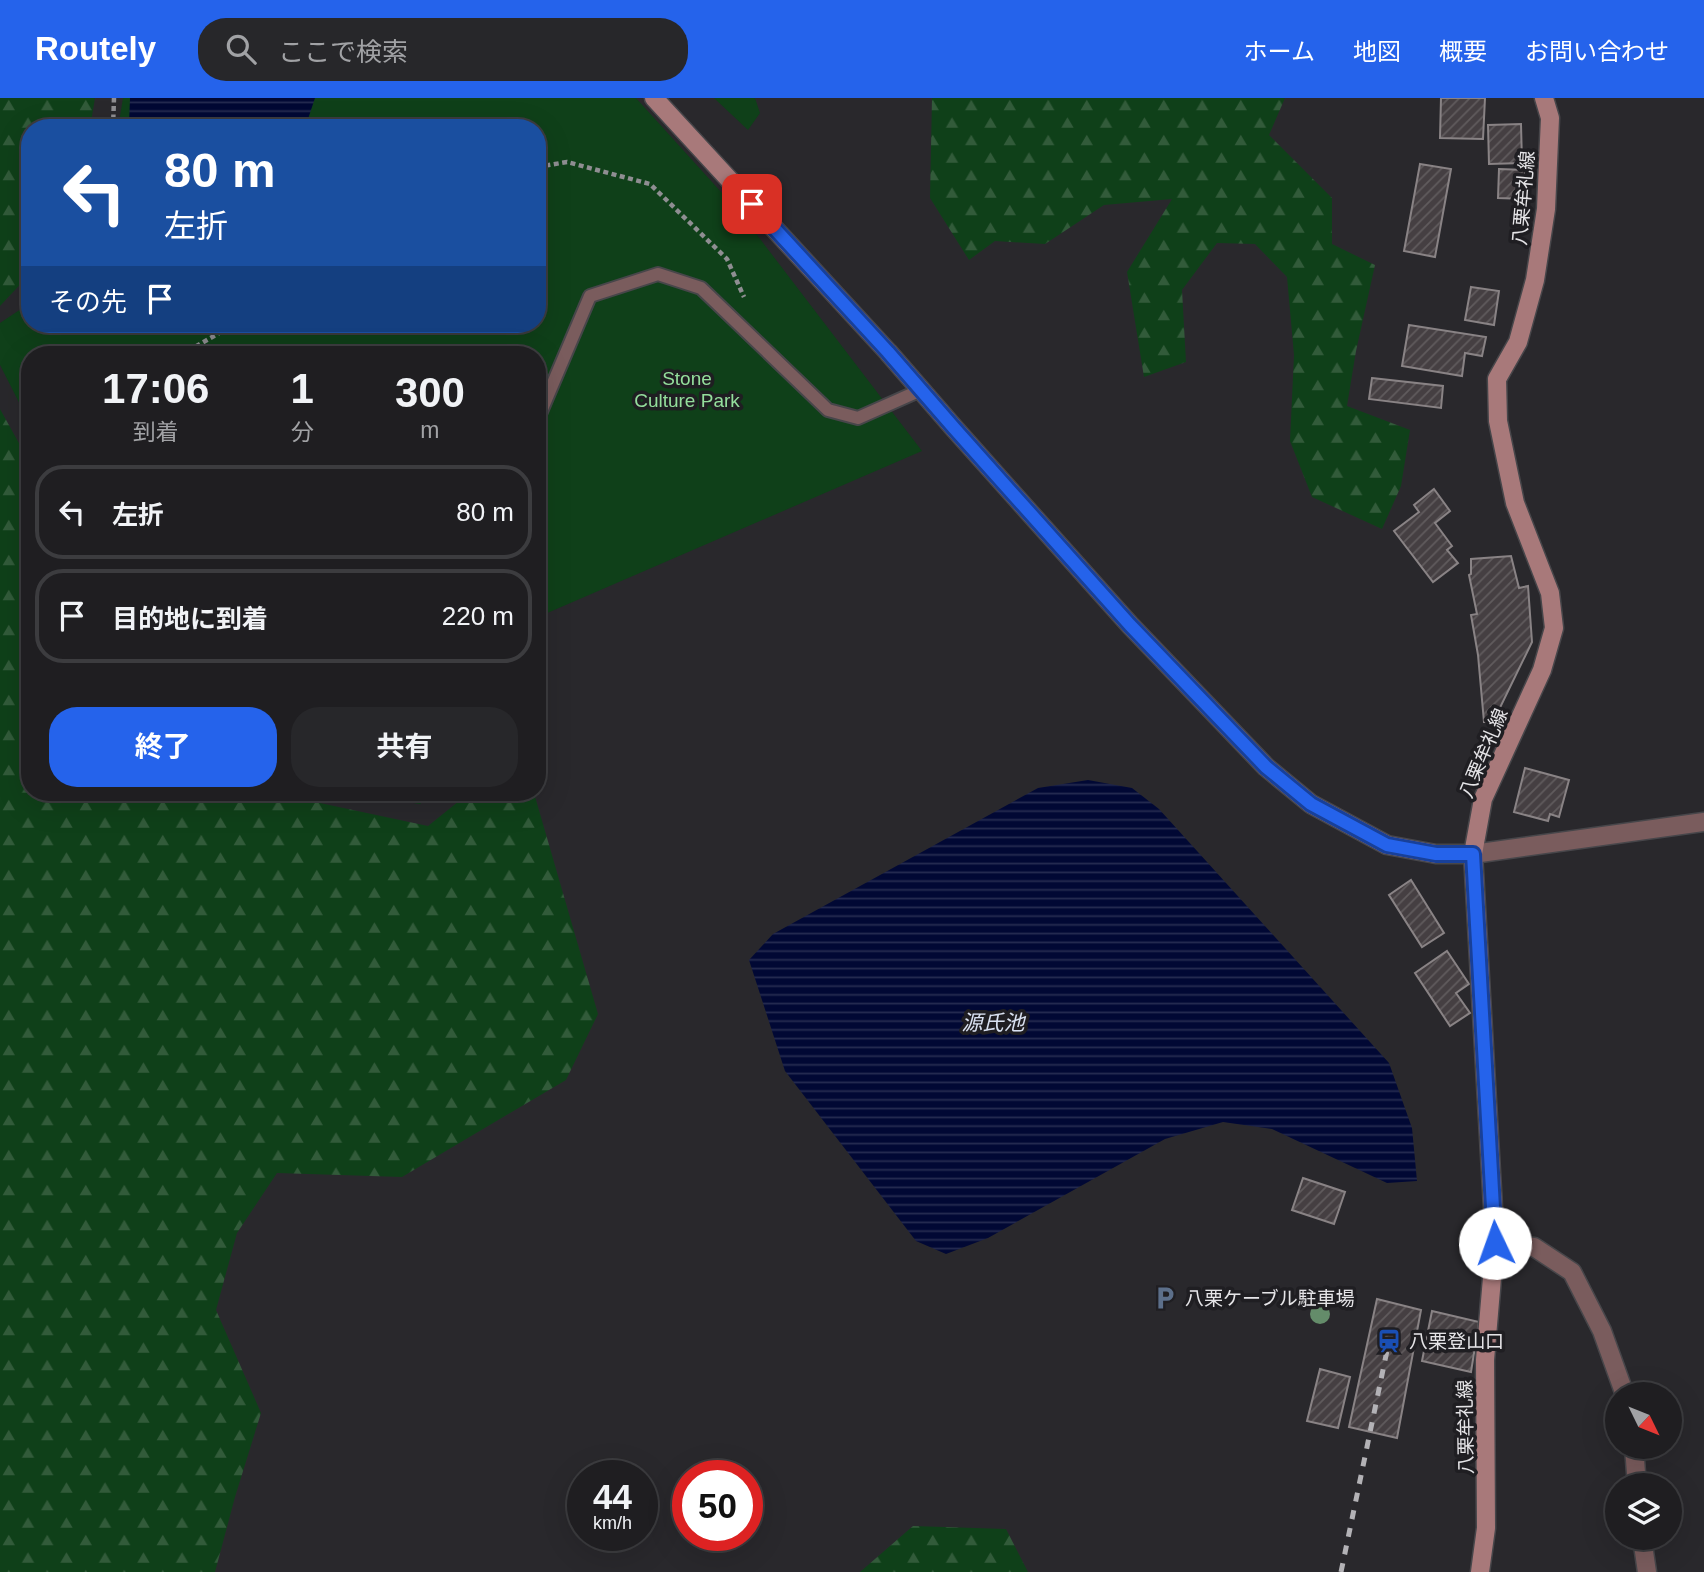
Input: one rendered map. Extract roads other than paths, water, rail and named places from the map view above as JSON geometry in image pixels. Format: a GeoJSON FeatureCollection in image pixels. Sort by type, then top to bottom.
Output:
{"type":"FeatureCollection","features":[{"type":"Feature","properties":{"kind":"main road"},"geometry":{"type":"LineString","coordinates":[[654,98],[921,390],[1130,625],[1266,767],[1311,804],[1387,845],[1436,854],[1473,854]]}},
{"type":"Feature","properties":{"kind":"main road","name":"八栗牟礼線"},"geometry":{"type":"LineString","coordinates":[[1480,1572],[1486,1528],[1485,1360],[1495,1243],[1473,854],[1483,799],[1542,670],[1553,628],[1550,593],[1515,503],[1498,421],[1497,379],[1518,342],[1535,280],[1546,209],[1550,118],[1544,98]]}},
{"type":"Feature","properties":{"kind":"street"},"geometry":{"type":"LineString","coordinates":[[1473,854],[1704,822]]}},
{"type":"Feature","properties":{"kind":"street"},"geometry":{"type":"LineString","coordinates":[[1495,1243],[1534,1247],[1572,1272],[1602,1331],[1620,1382]]}},
{"type":"Feature","properties":{"kind":"street"},"geometry":{"type":"LineString","coordinates":[[1644,1550],[1647,1572]]}},
{"type":"Feature","properties":{"kind":"lane"},"geometry":{"type":"LineString","coordinates":[[546,400],[590,296],[658,274],[701,288],[828,410],[858,418],[921,390]]}},
{"type":"Feature","properties":{"kind":"water"},"geometry":{"type":"Polygon","coordinates":[[[130,98],[315,98],[308,119],[129,119],[130,98]]]}},
{"type":"Feature","properties":{"kind":"water","name":"源氏池"},"geometry":{"type":"Polygon","coordinates":[[[1088,780],[1132,788],[1159,809],[1389,1063],[1412,1128],[1417,1181],[1387,1183],[1272,1129],[1223,1122],[1165,1139],[988,1238],[946,1254],[916,1241],[785,1071],[749,960],[773,934],[1038,788],[1088,780]]]}},
{"type":"Feature","properties":{"kind":"railway"},"geometry":{"type":"LineString","coordinates":[[1341,1572],[1389,1341]]}},
{"type":"Feature","properties":{"kind":"place","name":"八栗ケーブル駐車場"},"geometry":{"type":"Point","coordinates":[1165,1298]}},
{"type":"Feature","properties":{"kind":"place","name":"八栗登山口"},"geometry":{"type":"Point","coordinates":[1389,1341]}},
{"type":"Feature","properties":{"kind":"park label","name":"Stone Culture Park"},"geometry":{"type":"Point","coordinates":[687,389]}}]}
